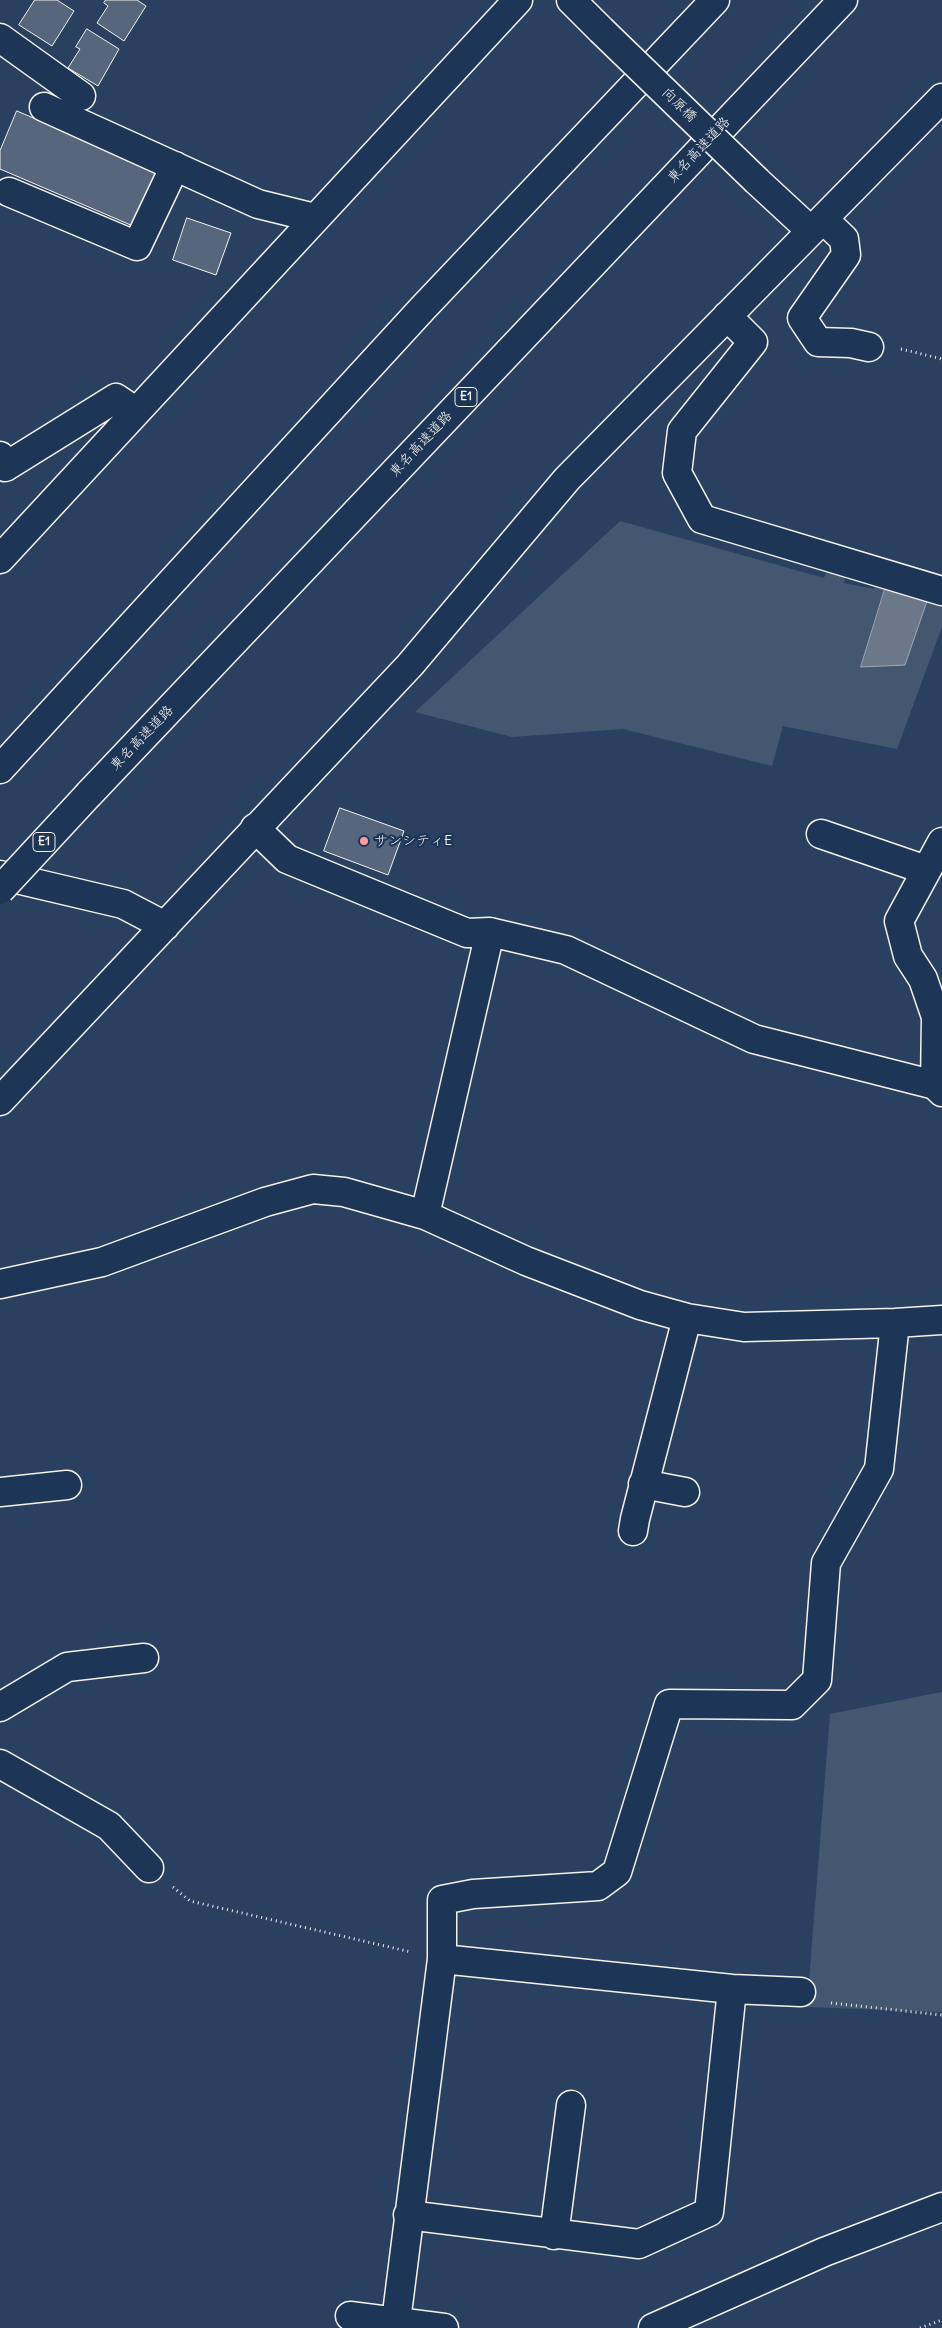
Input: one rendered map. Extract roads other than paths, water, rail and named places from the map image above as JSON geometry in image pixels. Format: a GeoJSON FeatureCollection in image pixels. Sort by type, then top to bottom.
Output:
{"type":"FeatureCollection","features":[{"type":"Feature","properties":{"kind":"main road"},"geometry":{"type":"LineString","coordinates":[[0,559],[135,411],[518,0]]}},
{"type":"Feature","properties":{"kind":"main road","name":"向原橋"},"geometry":{"type":"LineString","coordinates":[[571,0],[757,181],[817,225],[844,239],[846,255],[802,318],[818,342],[851,343],[882,348]]}},
{"type":"Feature","properties":{"kind":"main road"},"geometry":{"type":"LineString","coordinates":[[0,769],[423,308],[715,0]]}},
{"type":"Feature","properties":{"kind":"main road","name":"東名高速道路"},"geometry":{"type":"LineString","coordinates":[[0,890],[843,0]]}},
{"type":"Feature","properties":{"kind":"main road"},"geometry":{"type":"LineString","coordinates":[[0,38],[81,96]]}},
{"type":"Feature","properties":{"kind":"main road"},"geometry":{"type":"LineString","coordinates":[[0,1101],[410,665],[567,479],[942,98]]}},
{"type":"Feature","properties":{"kind":"main road"},"geometry":{"type":"LineString","coordinates":[[44,107],[258,204],[314,218]]}},
{"type":"Feature","properties":{"kind":"main road"},"geometry":{"type":"LineString","coordinates":[[9,192],[137,246],[175,166]]}},
{"type":"Feature","properties":{"kind":"main road"},"geometry":{"type":"LineString","coordinates":[[727,316],[753,342],[682,431],[677,474],[702,519],[942,591]]}},
{"type":"Feature","properties":{"kind":"main road"},"geometry":{"type":"LineString","coordinates":[[0,456],[5,467],[116,398],[135,411]]}},
{"type":"Feature","properties":{"kind":"main road"},"geometry":{"type":"LineString","coordinates":[[255,828],[287,859],[467,933],[490,932],[566,950],[754,1039],[939,1089],[932,976],[908,956],[899,921],[942,842]]}},
{"type":"Feature","properties":{"kind":"main road"},"geometry":{"type":"LineString","coordinates":[[821,834],[926,870]]}},
{"type":"Feature","properties":{"kind":"main road"},"geometry":{"type":"LineString","coordinates":[[0,875],[123,904],[165,926]]}},
{"type":"Feature","properties":{"kind":"main road"},"geometry":{"type":"LineString","coordinates":[[425,1215],[490,932]]}},
{"type":"Feature","properties":{"kind":"main road"},"geometry":{"type":"LineString","coordinates":[[0,1284],[102,1262],[265,1202],[313,1189],[344,1192],[425,1215],[526,1261],[640,1305],[687,1318],[744,1327],[942,1320]]}},
{"type":"Feature","properties":{"kind":"main road"},"geometry":{"type":"LineString","coordinates":[[633,1531],[643,1484],[687,1318]]}},
{"type":"Feature","properties":{"kind":"main road"},"geometry":{"type":"LineString","coordinates":[[396,2321],[442,1959],[442,1900],[473,1894],[598,1886],[617,1872],[669,1704],[792,1704],[817,1680],[826,1563],[879,1469],[895,1323]]}},
{"type":"Feature","properties":{"kind":"main road"},"geometry":{"type":"LineString","coordinates":[[643,1484],[685,1492]]}},
{"type":"Feature","properties":{"kind":"main road"},"geometry":{"type":"LineString","coordinates":[[0,1492],[67,1485]]}},
{"type":"Feature","properties":{"kind":"main road"},"geometry":{"type":"LineString","coordinates":[[0,1707],[67,1667],[144,1658]]}},
{"type":"Feature","properties":{"kind":"main road"},"geometry":{"type":"LineString","coordinates":[[0,1764],[109,1826],[149,1868]]}},
{"type":"Feature","properties":{"kind":"main road"},"geometry":{"type":"LineString","coordinates":[[442,1959],[732,1989],[801,1992]]}},
{"type":"Feature","properties":{"kind":"main road"},"geometry":{"type":"LineString","coordinates":[[408,2215],[554,2235],[639,2244],[710,2212],[732,1989]]}},
{"type":"Feature","properties":{"kind":"main road"},"geometry":{"type":"LineString","coordinates":[[554,2235],[571,2105]]}},
{"type":"Feature","properties":{"kind":"main road"},"geometry":{"type":"LineString","coordinates":[[653,2328],[824,2252],[942,2207]]}},
{"type":"Feature","properties":{"kind":"main road"},"geometry":{"type":"LineString","coordinates":[[350,2316],[444,2328]]}},
{"type":"Feature","properties":{"kind":"place","name":"サンシティE"},"geometry":{"type":"Point","coordinates":[364,841]}}]}
